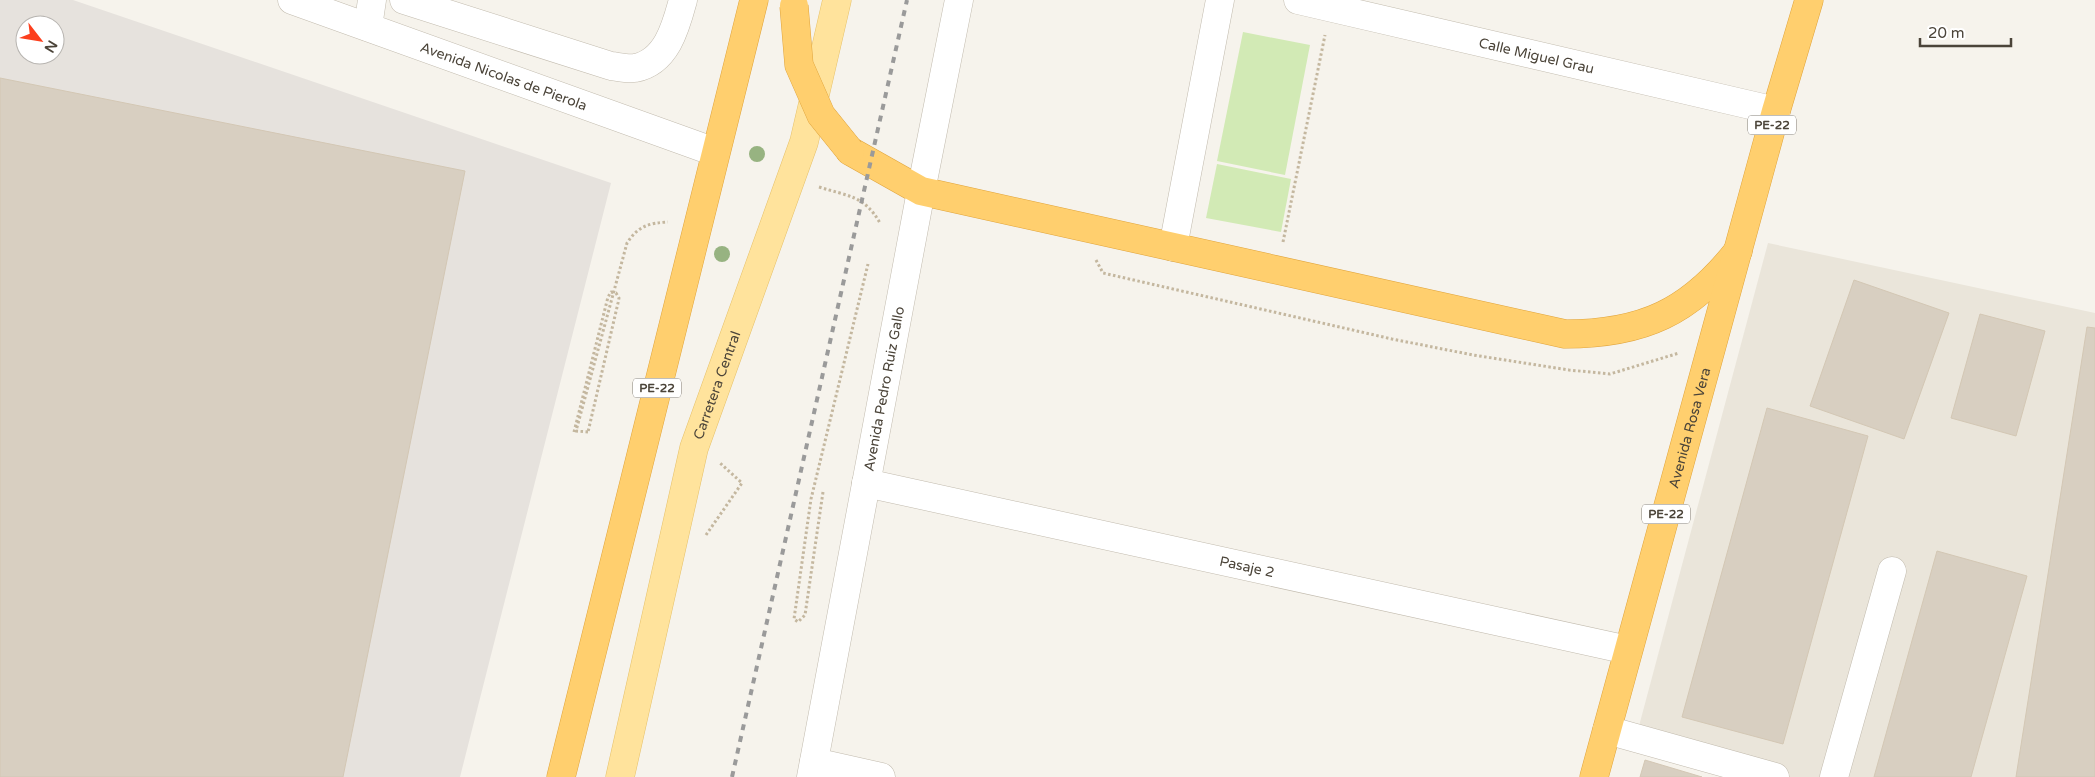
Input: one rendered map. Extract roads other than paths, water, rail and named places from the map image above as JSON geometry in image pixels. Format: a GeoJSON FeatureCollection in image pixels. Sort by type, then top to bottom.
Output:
{"type":"FeatureCollection","features":[{"type":"Feature","properties":{"kind":"highway","name":"PE-22"},"geometry":{"type":"LineString","coordinates":[[561,777],[754,0]]}},
{"type":"Feature","properties":{"kind":"highway","name":"PE-22"},"geometry":{"type":"LineString","coordinates":[[1738,251],[1776,111],[1809,0]]}},
{"type":"Feature","properties":{"kind":"highway"},"geometry":{"type":"LineString","coordinates":[[794,3],[799,65],[821,115],[850,151],[921,191],[1565,334],[1594,334],[1623,330],[1651,321],[1677,308],[1700,293],[1738,251]]}},
{"type":"Feature","properties":{"kind":"highway","name":"Avenida Rosa Vera"},"geometry":{"type":"LineString","coordinates":[[1594,777],[1738,251]]}},
{"type":"Feature","properties":{"kind":"main road","name":"Carretera Central"},"geometry":{"type":"LineString","coordinates":[[620,777],[694,448],[804,142],[837,0]]}},
{"type":"Feature","properties":{"kind":"street","name":"Avenida Nicolas de Pierola"},"geometry":{"type":"LineString","coordinates":[[292,0],[715,152]]}},
{"type":"Feature","properties":{"kind":"street"},"geometry":{"type":"LineString","coordinates":[[368,27],[372,0]]}},
{"type":"Feature","properties":{"kind":"street"},"geometry":{"type":"LineString","coordinates":[[404,0],[611,66],[635,68],[649,63],[664,50],[672,37],[683,0]]}},
{"type":"Feature","properties":{"kind":"street","name":"Avenida Pedro Ruiz Gallo"},"geometry":{"type":"LineString","coordinates":[[813,770],[921,191],[959,0]]}},
{"type":"Feature","properties":{"kind":"street"},"geometry":{"type":"LineString","coordinates":[[1172,247],[1220,0]]}},
{"type":"Feature","properties":{"kind":"street","name":"Calle Miguel Grau"},"geometry":{"type":"LineString","coordinates":[[1298,0],[1776,111]]}},
{"type":"Feature","properties":{"kind":"street","name":"Pasaje 2"},"geometry":{"type":"LineString","coordinates":[[866,483],[1628,650]]}},
{"type":"Feature","properties":{"kind":"street"},"geometry":{"type":"LineString","coordinates":[[1834,777],[1892,571]]}},
{"type":"Feature","properties":{"kind":"street"},"geometry":{"type":"LineString","coordinates":[[1607,730],[1776,777]]}},
{"type":"Feature","properties":{"kind":"street"},"geometry":{"type":"LineString","coordinates":[[813,770],[881,777]]}},
{"type":"Feature","properties":{"kind":"railway"},"geometry":{"type":"LineString","coordinates":[[732,777],[907,0]]}}]}
